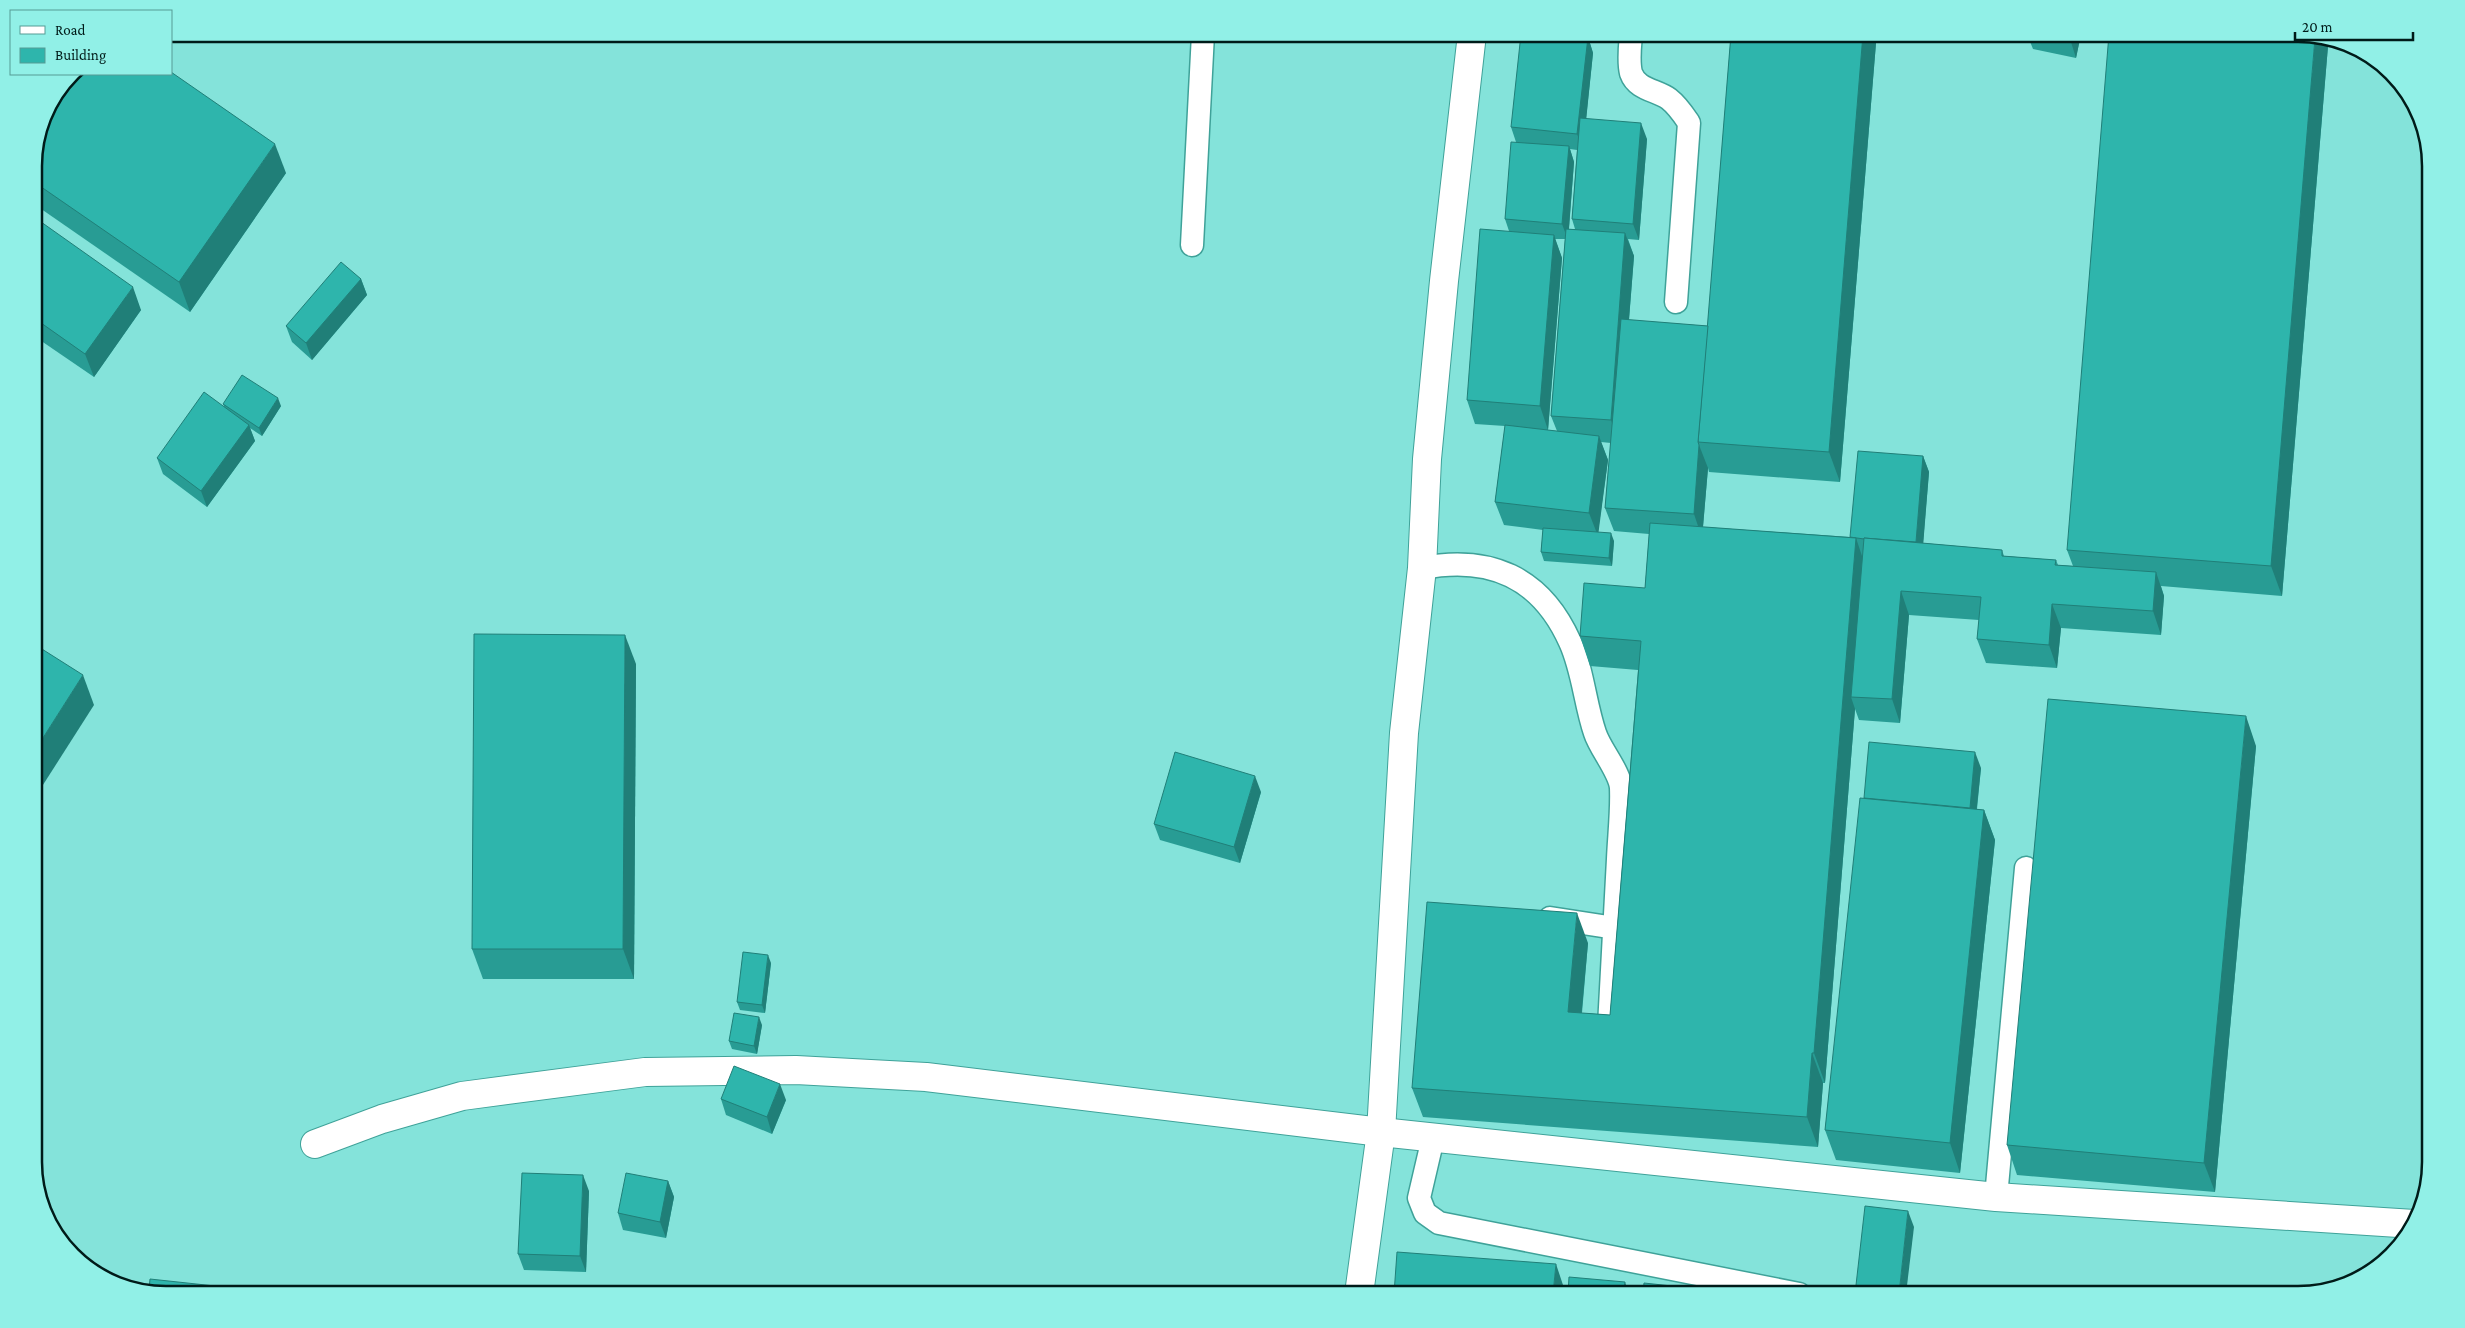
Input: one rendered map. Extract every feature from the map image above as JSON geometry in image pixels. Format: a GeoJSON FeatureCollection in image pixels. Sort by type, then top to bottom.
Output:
{"type":"FeatureCollection","features":[{"type":"Feature","properties":{"kind":"street"},"geometry":{"type":"LineString","coordinates":[[1360,1286],[1381,1132],[1404,733],[1422,568],[1427,459],[1444,281],[1471,42]]}},
{"type":"Feature","properties":{"kind":"street"},"geometry":{"type":"LineString","coordinates":[[315,1144],[382,1120],[462,1096],[646,1072],[796,1070],[926,1077],[1433,1138],[1996,1197],[2406,1223]]}},
{"type":"Feature","properties":{"kind":"lane"},"geometry":{"type":"LineString","coordinates":[[1631,42],[1632,74],[1641,86],[1668,98],[1680,108],[1689,123],[1676,302]]}},
{"type":"Feature","properties":{"kind":"lane"},"geometry":{"type":"LineString","coordinates":[[1192,245],[1202,43]]}},
{"type":"Feature","properties":{"kind":"lane"},"geometry":{"type":"LineString","coordinates":[[1422,568],[1445,564],[1499,570],[1531,586],[1542,598],[1571,642],[1596,734],[1621,785],[1609,1026]]}},
{"type":"Feature","properties":{"kind":"lane"},"geometry":{"type":"LineString","coordinates":[[1996,1197],[2026,868]]}},
{"type":"Feature","properties":{"kind":"lane"},"geometry":{"type":"LineString","coordinates":[[1528,915],[1615,928]]}},
{"type":"Feature","properties":{"kind":"lane"},"geometry":{"type":"LineString","coordinates":[[1433,1138],[1419,1198],[1425,1214],[1439,1223],[1758,1286]]}},
{"type":"Feature","properties":{"kind":"building"},"geometry":{"type":"Polygon","coordinates":[[[1520,42],[1587,42],[1577,134],[1511,127],[1520,42]]]}},
{"type":"Feature","properties":{"kind":"building"},"geometry":{"type":"Polygon","coordinates":[[[1730,42],[1862,42],[1829,452],[1698,442],[1730,42]]]}},
{"type":"Feature","properties":{"kind":"building"},"geometry":{"type":"Polygon","coordinates":[[[2108,42],[2298,42],[2314,44],[2271,566],[2067,550],[2108,42]]]}},
{"type":"Feature","properties":{"kind":"building"},"geometry":{"type":"Polygon","coordinates":[[[172,73],[275,144],[179,282],[43,188],[44,151],[52,119],[68,91],[83,75],[172,75],[172,73]]]}},
{"type":"Feature","properties":{"kind":"building"},"geometry":{"type":"Polygon","coordinates":[[[1580,118],[1641,123],[1633,224],[1572,219],[1580,118]]]}},
{"type":"Feature","properties":{"kind":"building"},"geometry":{"type":"Polygon","coordinates":[[[1511,142],[1569,146],[1562,224],[1505,219],[1511,142]]]}},
{"type":"Feature","properties":{"kind":"building"},"geometry":{"type":"Polygon","coordinates":[[[43,223],[133,287],[85,354],[43,324],[43,223]]]}},
{"type":"Feature","properties":{"kind":"building"},"geometry":{"type":"Polygon","coordinates":[[[1480,229],[1554,235],[1540,406],[1467,400],[1480,229]]]}},
{"type":"Feature","properties":{"kind":"building"},"geometry":{"type":"Polygon","coordinates":[[[1566,229],[1625,233],[1611,420],[1551,416],[1566,229]]]}},
{"type":"Feature","properties":{"kind":"building"},"geometry":{"type":"Polygon","coordinates":[[[341,262],[361,279],[306,343],[286,326],[341,262]]]}},
{"type":"Feature","properties":{"kind":"building"},"geometry":{"type":"Polygon","coordinates":[[[1621,319],[1708,326],[1694,514],[1605,508],[1621,319]]]}},
{"type":"Feature","properties":{"kind":"building"},"geometry":{"type":"Polygon","coordinates":[[[242,375],[278,398],[259,428],[223,404],[242,375]]]}},
{"type":"Feature","properties":{"kind":"building"},"geometry":{"type":"Polygon","coordinates":[[[204,392],[249,425],[201,491],[157,458],[204,392]]]}},
{"type":"Feature","properties":{"kind":"building"},"geometry":{"type":"Polygon","coordinates":[[[1505,425],[1599,436],[1589,513],[1495,502],[1505,425]]]}},
{"type":"Feature","properties":{"kind":"building"},"geometry":{"type":"Polygon","coordinates":[[[1858,451],[1923,456],[1916,542],[1850,537],[1858,451]]]}},
{"type":"Feature","properties":{"kind":"building"},"geometry":{"type":"Polygon","coordinates":[[[1650,523],[1856,538],[1814,1053],[1812,1053],[1807,1117],[1412,1088],[1427,902],[1577,913],[1568,1012],[1610,1015],[1641,641],[1580,636],[1584,583],[1645,588],[1650,523]]]}},
{"type":"Feature","properties":{"kind":"building"},"geometry":{"type":"Polygon","coordinates":[[[1543,528],[1611,533],[1609,558],[1541,552],[1543,528]]]}},
{"type":"Feature","properties":{"kind":"building"},"geometry":{"type":"Polygon","coordinates":[[[1864,538],[2002,550],[2002,556],[2056,560],[2055,565],[2156,572],[2153,611],[2052,604],[2049,645],[1977,639],[1981,597],[1901,591],[1892,699],[1851,697],[1864,538]]]}},
{"type":"Feature","properties":{"kind":"building"},"geometry":{"type":"Polygon","coordinates":[[[474,634],[625,635],[623,949],[472,949],[474,634]]]}},
{"type":"Feature","properties":{"kind":"building"},"geometry":{"type":"Polygon","coordinates":[[[43,650],[83,675],[43,738],[43,650]]]}},
{"type":"Feature","properties":{"kind":"building"},"geometry":{"type":"Polygon","coordinates":[[[2048,699],[2246,716],[2204,1163],[2007,1145],[2048,699]]]}},
{"type":"Feature","properties":{"kind":"building"},"geometry":{"type":"Polygon","coordinates":[[[1869,742],[1975,752],[1970,808],[1864,798],[1869,742]]]}},
{"type":"Feature","properties":{"kind":"building"},"geometry":{"type":"Polygon","coordinates":[[[1175,752],[1255,776],[1234,847],[1154,824],[1175,752]]]}},
{"type":"Feature","properties":{"kind":"building"},"geometry":{"type":"Polygon","coordinates":[[[1860,798],[1984,810],[1950,1143],[1825,1130],[1860,798]]]}},
{"type":"Feature","properties":{"kind":"building"},"geometry":{"type":"Polygon","coordinates":[[[743,952],[768,955],[762,1005],[737,1002],[743,952]]]}},
{"type":"Feature","properties":{"kind":"building"},"geometry":{"type":"Polygon","coordinates":[[[734,1013],[759,1017],[754,1046],[729,1041],[734,1013]]]}},
{"type":"Feature","properties":{"kind":"building"},"geometry":{"type":"Polygon","coordinates":[[[734,1066],[780,1084],[767,1117],[721,1099],[734,1066]]]}},
{"type":"Feature","properties":{"kind":"building"},"geometry":{"type":"Polygon","coordinates":[[[522,1173],[583,1175],[580,1256],[518,1254],[522,1173]]]}},
{"type":"Feature","properties":{"kind":"building"},"geometry":{"type":"Polygon","coordinates":[[[626,1173],[668,1181],[660,1222],[618,1213],[626,1173]]]}},
{"type":"Feature","properties":{"kind":"building"},"geometry":{"type":"Polygon","coordinates":[[[1865,1206],[1908,1211],[1900,1286],[1856,1286],[1865,1206]]]}},
{"type":"Feature","properties":{"kind":"building"},"geometry":{"type":"Polygon","coordinates":[[[1397,1252],[1556,1264],[1554,1286],[1395,1286],[1397,1252]]]}},
{"type":"Feature","properties":{"kind":"building"},"geometry":{"type":"Polygon","coordinates":[[[1569,1277],[1625,1282],[1624,1286],[1568,1286],[1569,1277]]]}},
{"type":"Feature","properties":{"kind":"building"},"geometry":{"type":"Polygon","coordinates":[[[150,1279],[215,1286],[167,1286],[150,1284],[150,1279]]]}},
{"type":"Feature","properties":{"kind":"building"},"geometry":{"type":"Polygon","coordinates":[[[1644,1283],[1672,1286],[1644,1286],[1644,1283]]]}}]}
